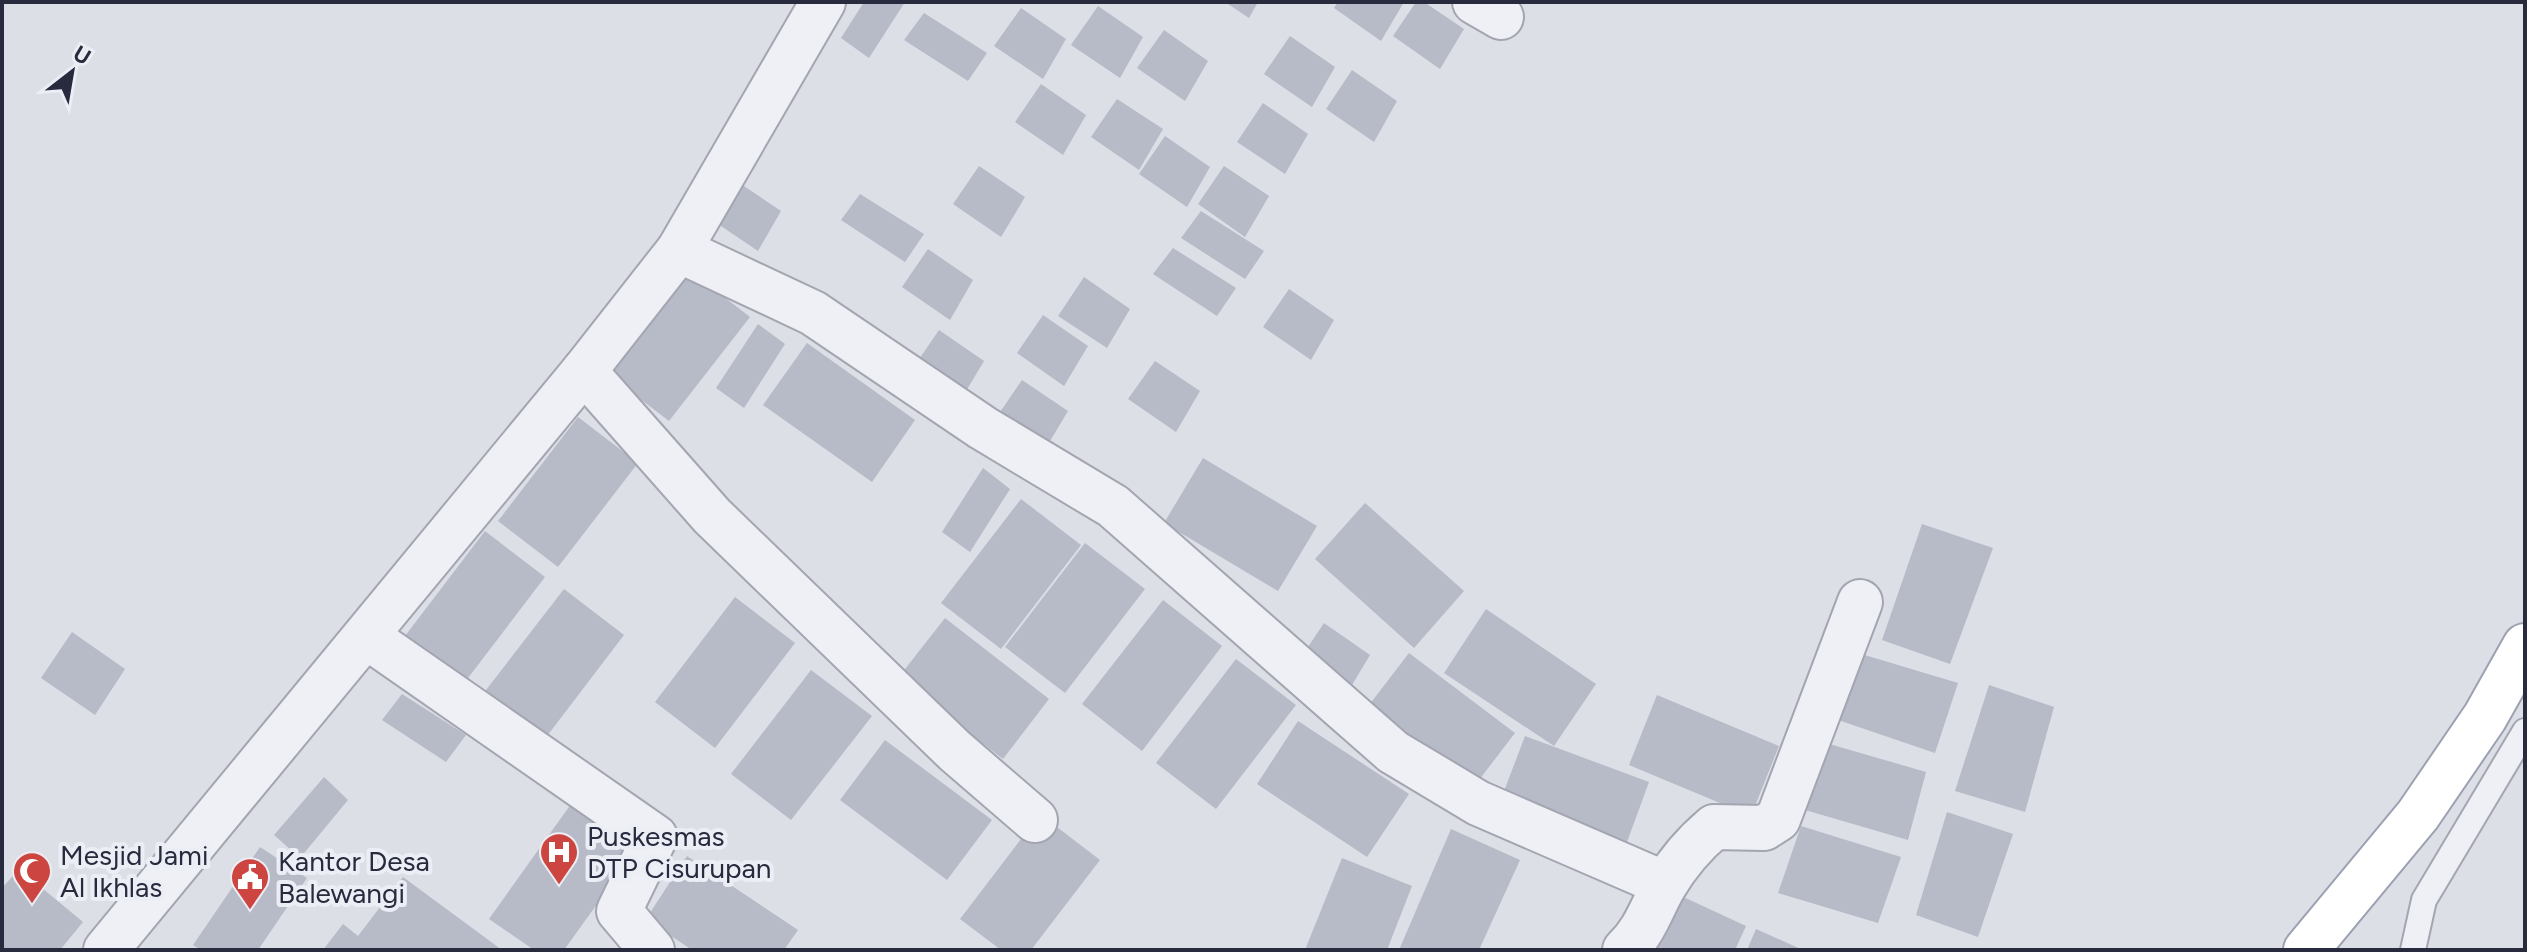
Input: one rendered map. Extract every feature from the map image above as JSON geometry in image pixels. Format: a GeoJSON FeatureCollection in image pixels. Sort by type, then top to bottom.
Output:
{"type":"FeatureCollection","features":[{"type":"Feature","properties":{"kind":"main road"},"geometry":{"type":"LineString","coordinates":[[2306,950],[2418,815],[2485,717],[2525,646]]}},
{"type":"Feature","properties":{"kind":"street"},"geometry":{"type":"LineString","coordinates":[[106,950],[584,371],[679,250],[823,2]]}},
{"type":"Feature","properties":{"kind":"street"},"geometry":{"type":"LineString","coordinates":[[679,250],[813,313],[983,428],[1113,506],[1393,752],[1478,803],[1665,884]]}},
{"type":"Feature","properties":{"kind":"street"},"geometry":{"type":"LineString","coordinates":[[584,371],[712,516],[955,751],[1035,820]]}},
{"type":"Feature","properties":{"kind":"street"},"geometry":{"type":"LineString","coordinates":[[1625,950],[1642,934],[1665,884],[1697,841],[1714,827],[1764,828],[1778,819],[1860,602]]}},
{"type":"Feature","properties":{"kind":"street"},"geometry":{"type":"LineString","coordinates":[[366,636],[655,837],[619,911],[652,950]]}},
{"type":"Feature","properties":{"kind":"lane"},"geometry":{"type":"LineString","coordinates":[[2413,950],[2424,900],[2525,731]]}},
{"type":"Feature","properties":{"kind":"building"},"geometry":{"type":"Polygon","coordinates":[[[864,2],[905,2],[869,58],[841,38],[864,2]]]}},
{"type":"Feature","properties":{"kind":"building"},"geometry":{"type":"Polygon","coordinates":[[[1225,2],[1258,2],[1249,18],[1225,2]]]}},
{"type":"Feature","properties":{"kind":"building"},"geometry":{"type":"Polygon","coordinates":[[[1338,2],[1404,2],[1381,41],[1334,8],[1338,2]]]}},
{"type":"Feature","properties":{"kind":"building"},"geometry":{"type":"Polygon","coordinates":[[[1416,2],[1424,2],[1464,29],[1440,69],[1393,36],[1416,2]]]}},
{"type":"Feature","properties":{"kind":"building"},"geometry":{"type":"Polygon","coordinates":[[[1098,6],[1143,37],[1120,78],[1071,45],[1098,6]]]}},
{"type":"Feature","properties":{"kind":"building"},"geometry":{"type":"Polygon","coordinates":[[[1021,8],[1066,39],[1043,79],[994,46],[1021,8]]]}},
{"type":"Feature","properties":{"kind":"building"},"geometry":{"type":"Polygon","coordinates":[[[924,13],[987,53],[968,81],[904,40],[924,13]]]}},
{"type":"Feature","properties":{"kind":"building"},"geometry":{"type":"Polygon","coordinates":[[[1164,30],[1208,61],[1185,101],[1137,68],[1164,30]]]}},
{"type":"Feature","properties":{"kind":"building"},"geometry":{"type":"Polygon","coordinates":[[[1290,36],[1335,67],[1312,107],[1264,74],[1290,36]]]}},
{"type":"Feature","properties":{"kind":"building"},"geometry":{"type":"Polygon","coordinates":[[[1352,70],[1397,101],[1374,142],[1326,109],[1352,70]]]}},
{"type":"Feature","properties":{"kind":"building"},"geometry":{"type":"Polygon","coordinates":[[[1041,84],[1086,115],[1063,155],[1015,122],[1041,84]]]}},
{"type":"Feature","properties":{"kind":"building"},"geometry":{"type":"Polygon","coordinates":[[[1117,99],[1163,129],[1139,170],[1091,137],[1117,99]]]}},
{"type":"Feature","properties":{"kind":"building"},"geometry":{"type":"Polygon","coordinates":[[[1263,103],[1308,134],[1285,174],[1237,142],[1263,103]]]}},
{"type":"Feature","properties":{"kind":"building"},"geometry":{"type":"Polygon","coordinates":[[[1165,136],[1210,167],[1187,207],[1139,174],[1165,136]]]}},
{"type":"Feature","properties":{"kind":"building"},"geometry":{"type":"Polygon","coordinates":[[[979,166],[1025,197],[1001,237],[953,204],[979,166]]]}},
{"type":"Feature","properties":{"kind":"building"},"geometry":{"type":"Polygon","coordinates":[[[1224,166],[1269,196],[1245,237],[1198,204],[1224,166]]]}},
{"type":"Feature","properties":{"kind":"building"},"geometry":{"type":"Polygon","coordinates":[[[735,180],[781,211],[758,251],[709,218],[735,180]]]}},
{"type":"Feature","properties":{"kind":"building"},"geometry":{"type":"Polygon","coordinates":[[[860,194],[924,234],[905,262],[841,220],[860,194]]]}},
{"type":"Feature","properties":{"kind":"building"},"geometry":{"type":"Polygon","coordinates":[[[1201,211],[1264,251],[1245,279],[1181,238],[1201,211]]]}},
{"type":"Feature","properties":{"kind":"building"},"geometry":{"type":"Polygon","coordinates":[[[1173,248],[1236,288],[1217,316],[1153,274],[1173,248]]]}},
{"type":"Feature","properties":{"kind":"building"},"geometry":{"type":"Polygon","coordinates":[[[928,249],[973,280],[950,320],[902,287],[928,249]]]}},
{"type":"Feature","properties":{"kind":"building"},"geometry":{"type":"Polygon","coordinates":[[[689,270],[750,317],[669,421],[609,375],[689,270]]]}},
{"type":"Feature","properties":{"kind":"building"},"geometry":{"type":"Polygon","coordinates":[[[1084,277],[1130,309],[1107,348],[1058,316],[1084,277]]]}},
{"type":"Feature","properties":{"kind":"building"},"geometry":{"type":"Polygon","coordinates":[[[1289,289],[1334,320],[1311,360],[1263,327],[1289,289]]]}},
{"type":"Feature","properties":{"kind":"building"},"geometry":{"type":"Polygon","coordinates":[[[1043,315],[1088,346],[1064,386],[1017,353],[1043,315]]]}},
{"type":"Feature","properties":{"kind":"building"},"geometry":{"type":"Polygon","coordinates":[[[758,324],[785,344],[744,408],[716,388],[758,324]]]}},
{"type":"Feature","properties":{"kind":"building"},"geometry":{"type":"Polygon","coordinates":[[[939,330],[984,361],[960,401],[913,368],[939,330]]]}},
{"type":"Feature","properties":{"kind":"building"},"geometry":{"type":"Polygon","coordinates":[[[807,343],[915,420],[872,482],[763,405],[807,343]]]}},
{"type":"Feature","properties":{"kind":"building"},"geometry":{"type":"Polygon","coordinates":[[[1155,361],[1200,391],[1176,432],[1128,399],[1155,361]]]}},
{"type":"Feature","properties":{"kind":"building"},"geometry":{"type":"Polygon","coordinates":[[[1022,380],[1068,411],[1044,451],[996,418],[1022,380]]]}},
{"type":"Feature","properties":{"kind":"building"},"geometry":{"type":"Polygon","coordinates":[[[578,417],[638,463],[558,567],[498,521],[578,417]]]}},
{"type":"Feature","properties":{"kind":"building"},"geometry":{"type":"Polygon","coordinates":[[[1203,458],[1317,526],[1278,591],[1164,523],[1203,458]]]}},
{"type":"Feature","properties":{"kind":"building"},"geometry":{"type":"Polygon","coordinates":[[[983,468],[1010,489],[970,552],[942,532],[983,468]]]}},
{"type":"Feature","properties":{"kind":"building"},"geometry":{"type":"Polygon","coordinates":[[[1021,499],[1081,545],[1001,649],[941,603],[1021,499]]]}},
{"type":"Feature","properties":{"kind":"building"},"geometry":{"type":"Polygon","coordinates":[[[1365,503],[1464,591],[1414,648],[1315,559],[1365,503]]]}},
{"type":"Feature","properties":{"kind":"building"},"geometry":{"type":"Polygon","coordinates":[[[1922,524],[1993,548],[1950,664],[1882,640],[1922,524]]]}},
{"type":"Feature","properties":{"kind":"building"},"geometry":{"type":"Polygon","coordinates":[[[485,531],[545,577],[465,682],[405,636],[485,531]]]}},
{"type":"Feature","properties":{"kind":"building"},"geometry":{"type":"Polygon","coordinates":[[[1085,543],[1145,589],[1065,693],[1005,647],[1085,543]]]}},
{"type":"Feature","properties":{"kind":"building"},"geometry":{"type":"Polygon","coordinates":[[[564,589],[624,635],[544,740],[483,694],[564,589]]]}},
{"type":"Feature","properties":{"kind":"building"},"geometry":{"type":"Polygon","coordinates":[[[735,597],[795,643],[715,748],[655,702],[735,597]]]}},
{"type":"Feature","properties":{"kind":"building"},"geometry":{"type":"Polygon","coordinates":[[[1163,600],[1222,646],[1142,751],[1082,704],[1163,600]]]}},
{"type":"Feature","properties":{"kind":"building"},"geometry":{"type":"Polygon","coordinates":[[[1486,609],[1596,684],[1554,746],[1444,673],[1486,609]]]}},
{"type":"Feature","properties":{"kind":"building"},"geometry":{"type":"Polygon","coordinates":[[[945,618],[1049,699],[1003,759],[898,678],[945,618]]]}},
{"type":"Feature","properties":{"kind":"building"},"geometry":{"type":"Polygon","coordinates":[[[1324,623],[1370,655],[1346,695],[1298,662],[1324,623]]]}},
{"type":"Feature","properties":{"kind":"building"},"geometry":{"type":"Polygon","coordinates":[[[72,632],[125,669],[95,715],[41,678],[72,632]]]}},
{"type":"Feature","properties":{"kind":"building"},"geometry":{"type":"Polygon","coordinates":[[[1409,653],[1515,733],[1469,793],[1363,713],[1409,653]]]}},
{"type":"Feature","properties":{"kind":"building"},"geometry":{"type":"Polygon","coordinates":[[[1858,653],[1958,683],[1935,753],[1838,720],[1858,653]]]}},
{"type":"Feature","properties":{"kind":"building"},"geometry":{"type":"Polygon","coordinates":[[[1236,659],[1296,705],[1216,809],[1156,763],[1236,659]]]}},
{"type":"Feature","properties":{"kind":"building"},"geometry":{"type":"Polygon","coordinates":[[[811,670],[872,716],[791,820],[731,774],[811,670]]]}},
{"type":"Feature","properties":{"kind":"building"},"geometry":{"type":"Polygon","coordinates":[[[1989,685],[2054,707],[2025,812],[1955,791],[1989,685]]]}},
{"type":"Feature","properties":{"kind":"building"},"geometry":{"type":"Polygon","coordinates":[[[402,694],[466,735],[446,762],[382,720],[402,694]]]}},
{"type":"Feature","properties":{"kind":"building"},"geometry":{"type":"Polygon","coordinates":[[[1657,695],[1779,746],[1751,816],[1629,765],[1657,695]]]}},
{"type":"Feature","properties":{"kind":"building"},"geometry":{"type":"Polygon","coordinates":[[[1298,721],[1409,794],[1367,857],[1257,784],[1298,721]]]}},
{"type":"Feature","properties":{"kind":"building"},"geometry":{"type":"Polygon","coordinates":[[[1525,736],[1649,782],[1623,853],[1498,807],[1525,736]]]}},
{"type":"Feature","properties":{"kind":"building"},"geometry":{"type":"Polygon","coordinates":[[[885,740],[992,820],[947,880],[840,800],[885,740]]]}},
{"type":"Feature","properties":{"kind":"building"},"geometry":{"type":"Polygon","coordinates":[[[1826,743],[1926,772],[1908,840],[1805,810],[1826,743]]]}},
{"type":"Feature","properties":{"kind":"building"},"geometry":{"type":"Polygon","coordinates":[[[324,777],[348,800],[300,858],[274,835],[324,777]]]}},
{"type":"Feature","properties":{"kind":"building"},"geometry":{"type":"Polygon","coordinates":[[[586,783],[651,829],[564,950],[534,950],[489,919],[586,783]]]}},
{"type":"Feature","properties":{"kind":"building"},"geometry":{"type":"Polygon","coordinates":[[[1947,812],[2013,834],[1978,937],[1916,915],[1947,812]]]}},
{"type":"Feature","properties":{"kind":"building"},"geometry":{"type":"Polygon","coordinates":[[[1040,814],[1100,860],[1031,950],[1001,950],[960,919],[1040,814]]]}},
{"type":"Feature","properties":{"kind":"building"},"geometry":{"type":"Polygon","coordinates":[[[1801,826],[1901,857],[1878,923],[1778,893],[1801,826]]]}},
{"type":"Feature","properties":{"kind":"building"},"geometry":{"type":"Polygon","coordinates":[[[1451,829],[1520,860],[1479,950],[1399,950],[1451,829]]]}},
{"type":"Feature","properties":{"kind":"building","name":"Kantor Desa Balewangi"},"geometry":{"type":"Polygon","coordinates":[[[260,847],[307,878],[258,950],[201,950],[193,945],[260,847]]]}},
{"type":"Feature","properties":{"kind":"building"},"geometry":{"type":"Polygon","coordinates":[[[687,856],[798,930],[784,950],[692,950],[646,919],[687,856]]]}},
{"type":"Feature","properties":{"kind":"building"},"geometry":{"type":"Polygon","coordinates":[[[1342,858],[1412,886],[1387,950],[1305,950],[1342,858]]]}},
{"type":"Feature","properties":{"kind":"building","name":"Mesjid Jami Al Ikhlas"},"geometry":{"type":"Polygon","coordinates":[[[19,869],[83,922],[60,950],[6,950],[2,946],[2,888],[19,869]]]}},
{"type":"Feature","properties":{"kind":"building"},"geometry":{"type":"Polygon","coordinates":[[[403,877],[502,950],[323,950],[343,924],[358,936],[403,877]]]}},
{"type":"Feature","properties":{"kind":"building"},"geometry":{"type":"Polygon","coordinates":[[[1677,894],[1746,926],[1735,950],[1652,950],[1677,894]]]}},
{"type":"Feature","properties":{"kind":"building"},"geometry":{"type":"Polygon","coordinates":[[[1756,929],[1803,950],[1747,950],[1756,929]]]}},
{"type":"Feature","properties":{"kind":"place","name":"Puskesmas DTP Cisurupan"},"geometry":{"type":"Point","coordinates":[559,886]}},
{"type":"Feature","properties":{"kind":"place","name":"Mesjid Jami Al Ikhlas"},"geometry":{"type":"Point","coordinates":[32,905]}},
{"type":"Feature","properties":{"kind":"place","name":"Kantor Desa Balewangi"},"geometry":{"type":"Point","coordinates":[250,911]}}]}
